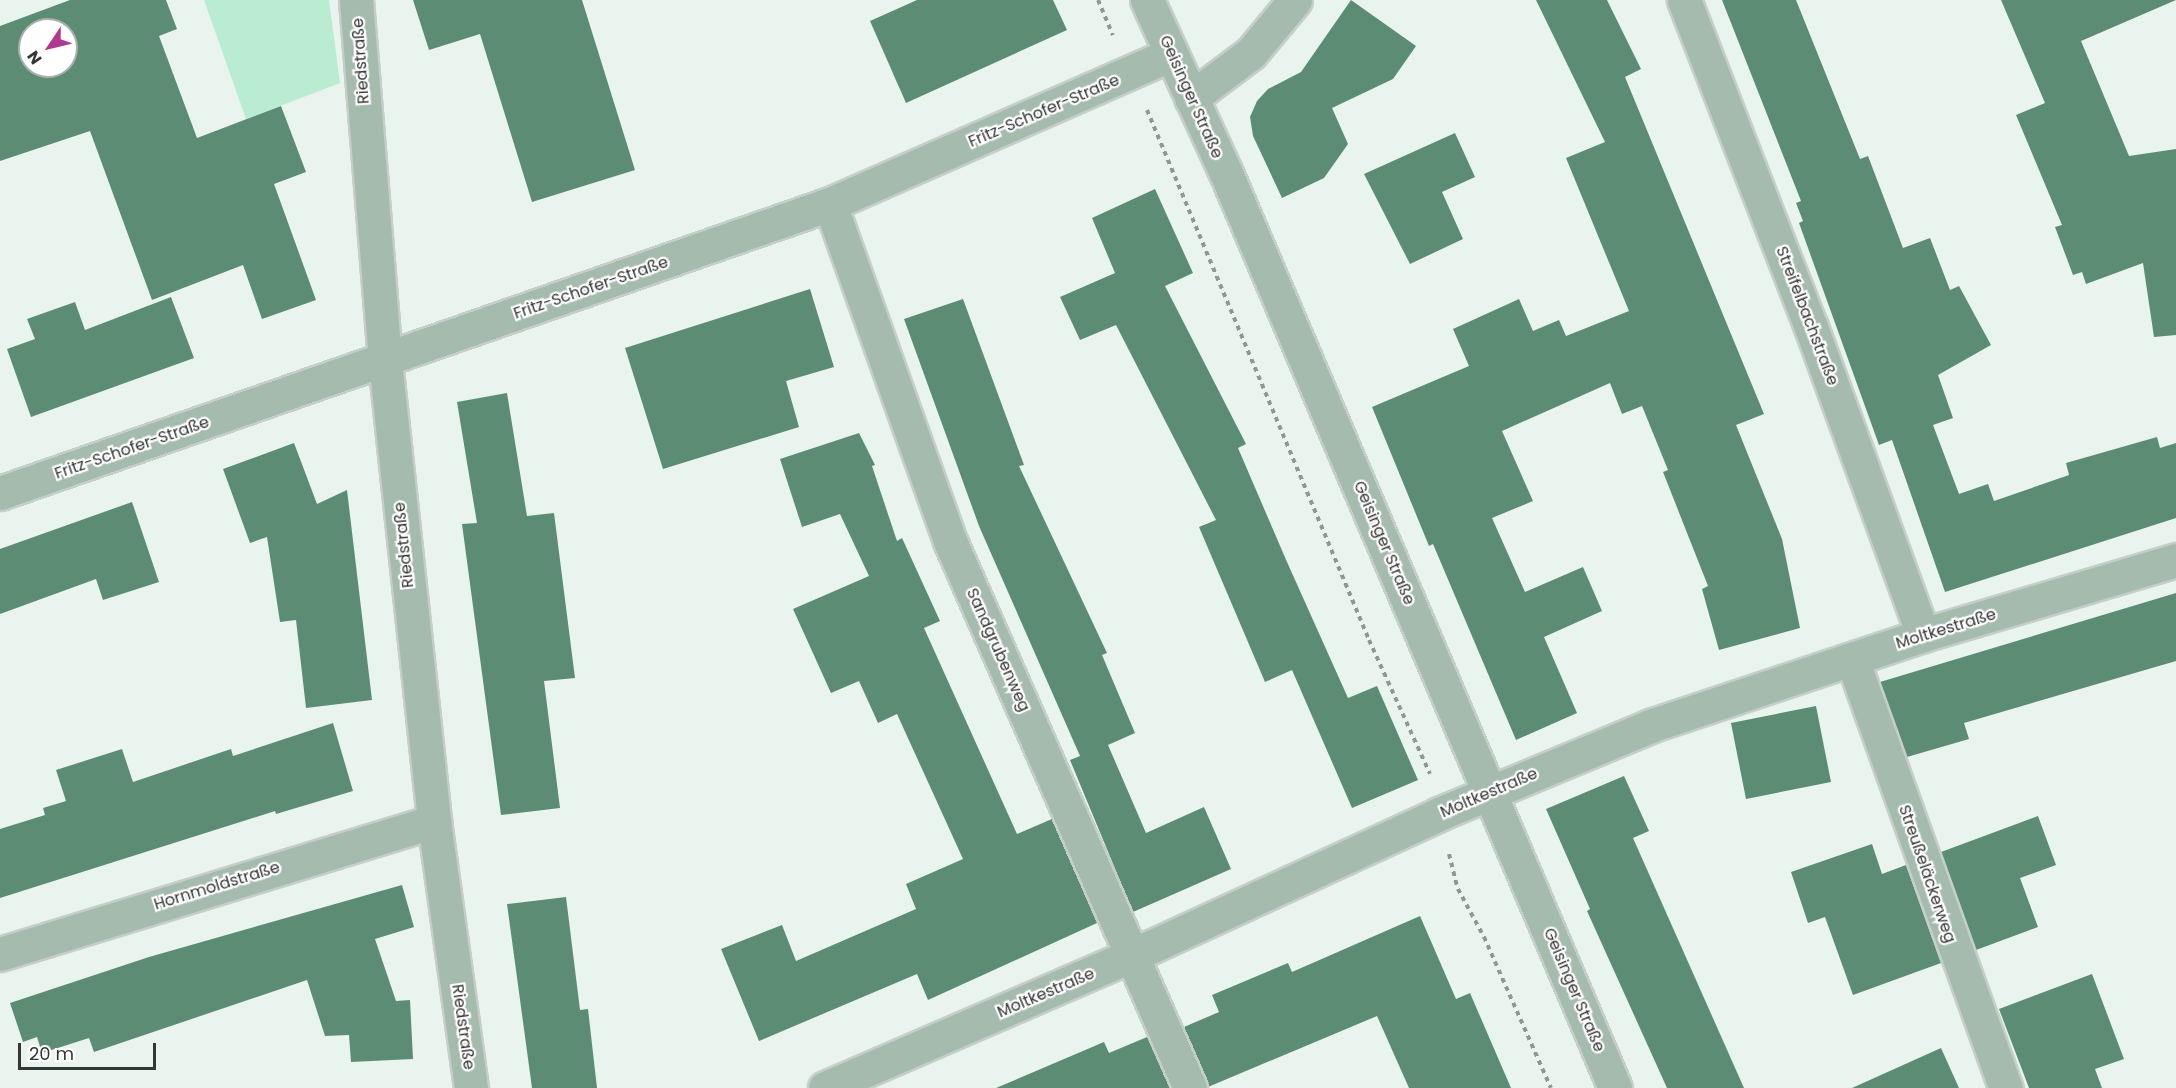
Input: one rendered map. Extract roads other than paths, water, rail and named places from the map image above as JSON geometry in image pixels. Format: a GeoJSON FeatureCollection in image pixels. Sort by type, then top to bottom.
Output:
{"type":"FeatureCollection","features":[{"type":"Feature","properties":{"kind":"street","name":"Riedstraße"},"geometry":{"type":"LineString","coordinates":[[356,0],[384,361],[434,821],[471,1088]]}},
{"type":"Feature","properties":{"kind":"street","name":"Geisinger Straße"},"geometry":{"type":"LineString","coordinates":[[1148,0],[1491,791],[1615,1088]]}},
{"type":"Feature","properties":{"kind":"street"},"geometry":{"type":"LineString","coordinates":[[1191,98],[1251,53],[1295,0]]}},
{"type":"Feature","properties":{"kind":"street","name":"Streifelbachstraße"},"geometry":{"type":"LineString","coordinates":[[1684,0],[1811,327],[1923,634]]}},
{"type":"Feature","properties":{"kind":"street","name":"Fritz-Schofer-Straße"},"geometry":{"type":"LineString","coordinates":[[0,493],[830,204],[1171,54]]}},
{"type":"Feature","properties":{"kind":"street","name":"Sandgrubenweg"},"geometry":{"type":"LineString","coordinates":[[830,204],[950,541],[1190,1088]]}},
{"type":"Feature","properties":{"kind":"street","name":"Moltkestraße"},"geometry":{"type":"LineString","coordinates":[[825,1088],[1133,955],[1491,791],[1650,726],[1923,634],[2176,560]]}},
{"type":"Feature","properties":{"kind":"street","name":"Streußeläckerweg"},"geometry":{"type":"LineString","coordinates":[[1852,659],[2006,1088]]}},
{"type":"Feature","properties":{"kind":"street","name":"Hornmoldstraße"},"geometry":{"type":"LineString","coordinates":[[0,954],[434,821]]}}]}
